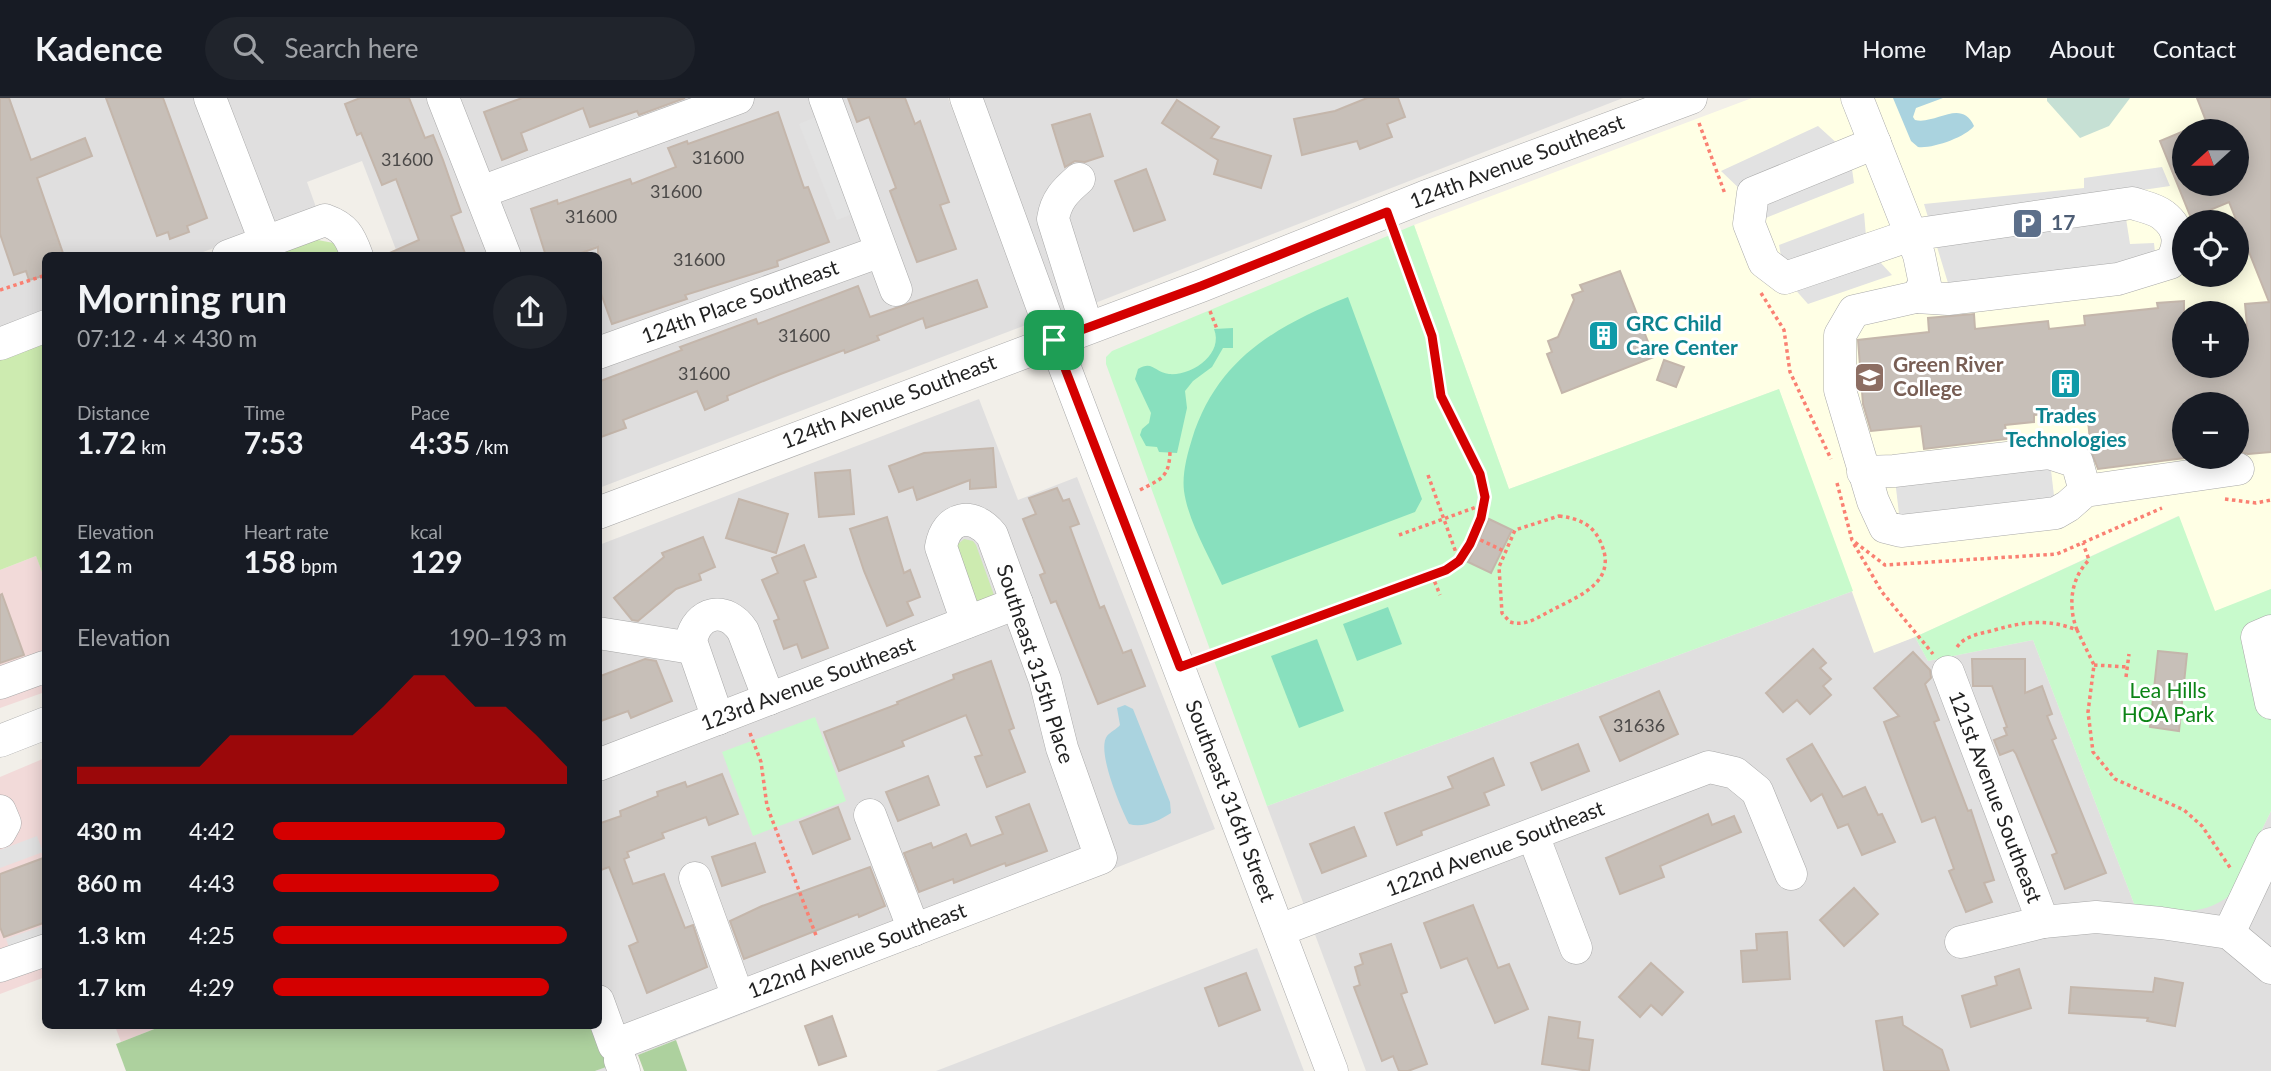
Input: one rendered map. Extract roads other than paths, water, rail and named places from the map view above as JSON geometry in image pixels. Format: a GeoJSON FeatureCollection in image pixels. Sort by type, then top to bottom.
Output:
{"type":"FeatureCollection","features":[{"type":"Feature","properties":{"kind":"street"},"geometry":{"type":"LineString","coordinates":[[211,98],[265,241]]}},
{"type":"Feature","properties":{"kind":"street"},"geometry":{"type":"LineString","coordinates":[[443,98],[504,252]]}},
{"type":"Feature","properties":{"kind":"street"},"geometry":{"type":"LineString","coordinates":[[481,192],[738,98]]}},
{"type":"Feature","properties":{"kind":"street"},"geometry":{"type":"LineString","coordinates":[[825,98],[896,290]]}},
{"type":"Feature","properties":{"kind":"street","name":"Southeast 316th Street"},"geometry":{"type":"LineString","coordinates":[[967,98],[1054,340],[1332,1071]]}},
{"type":"Feature","properties":{"kind":"street","name":"124th Avenue Southeast"},"geometry":{"type":"LineString","coordinates":[[602,511],[1690,98]]}},
{"type":"Feature","properties":{"kind":"street"},"geometry":{"type":"LineString","coordinates":[[1857,98],[1919,255],[1925,284],[1916,297]]}},
{"type":"Feature","properties":{"kind":"street"},"geometry":{"type":"LineString","coordinates":[[1875,143],[1753,193],[1749,224],[1764,262],[1785,278],[1910,235],[2132,203],[2162,214],[2177,232],[2178,250],[2170,263],[2118,279],[1948,299],[1916,297],[1854,311],[1840,335],[1845,474],[1872,501],[1885,527],[1901,531],[2056,513],[2085,491],[2238,469]]}},
{"type":"Feature","properties":{"kind":"street"},"geometry":{"type":"LineString","coordinates":[[1079,179],[1059,199],[1054,219],[1055,231],[1087,327]]}},
{"type":"Feature","properties":{"kind":"street"},"geometry":{"type":"LineString","coordinates":[[238,252],[325,220],[341,225],[351,238],[356,252]]}},
{"type":"Feature","properties":{"kind":"street","name":"124th Place Southeast"},"geometry":{"type":"LineString","coordinates":[[602,352],[881,251]]}},
{"type":"Feature","properties":{"kind":"street"},"geometry":{"type":"LineString","coordinates":[[0,344],[42,328]]}},
{"type":"Feature","properties":{"kind":"street"},"geometry":{"type":"LineString","coordinates":[[1845,474],[2049,453],[2077,462],[2085,491]]}},
{"type":"Feature","properties":{"kind":"street","name":"Southeast 315th Place"},"geometry":{"type":"LineString","coordinates":[[967,622],[941,547],[942,537],[948,528],[956,522],[966,520],[977,522],[992,535],[1045,680],[1062,748],[1101,858]]}},
{"type":"Feature","properties":{"kind":"street","name":"123rd Avenue Southeast"},"geometry":{"type":"LineString","coordinates":[[602,763],[1017,603]]}},
{"type":"Feature","properties":{"kind":"street"},"geometry":{"type":"LineString","coordinates":[[692,648],[693,631],[698,622],[708,616],[728,616],[737,622],[743,631],[743,709]]}},
{"type":"Feature","properties":{"kind":"street"},"geometry":{"type":"LineString","coordinates":[[2271,631],[2257,637],[2271,703]]}},
{"type":"Feature","properties":{"kind":"street"},"geometry":{"type":"LineString","coordinates":[[602,634],[692,648],[743,709]]}},
{"type":"Feature","properties":{"kind":"street"},"geometry":{"type":"LineString","coordinates":[[0,683],[42,668]]}},
{"type":"Feature","properties":{"kind":"street","name":"121st Avenue Southeast"},"geometry":{"type":"LineString","coordinates":[[1948,672],[2042,922]]}},
{"type":"Feature","properties":{"kind":"street"},"geometry":{"type":"LineString","coordinates":[[0,741],[42,725]]}},
{"type":"Feature","properties":{"kind":"street","name":"122nd Avenue Southeast"},"geometry":{"type":"LineString","coordinates":[[1280,930],[1709,767],[1735,773],[1757,791],[1790,874]]}},
{"type":"Feature","properties":{"kind":"street"},"geometry":{"type":"LineString","coordinates":[[0,811],[5,823],[0,832]]}},
{"type":"Feature","properties":{"kind":"street"},"geometry":{"type":"LineString","coordinates":[[870,815],[914,930]]}},
{"type":"Feature","properties":{"kind":"street"},"geometry":{"type":"LineString","coordinates":[[1533,835],[1576,948]]}},
{"type":"Feature","properties":{"kind":"street"},"geometry":{"type":"LineString","coordinates":[[2271,844],[2229,933],[2271,968]]}},
{"type":"Feature","properties":{"kind":"street","name":"122nd Avenue Southeast"},"geometry":{"type":"LineString","coordinates":[[619,1059],[738,997],[1101,858]]}},
{"type":"Feature","properties":{"kind":"street"},"geometry":{"type":"LineString","coordinates":[[695,878],[738,997]]}},
{"type":"Feature","properties":{"kind":"street","name":"121st Avenue Southeast"},"geometry":{"type":"LineString","coordinates":[[1961,942],[2042,922],[2096,918],[2161,923],[2229,933]]}},
{"type":"Feature","properties":{"kind":"street"},"geometry":{"type":"LineString","coordinates":[[0,966],[42,951]]}},
{"type":"Feature","properties":{"kind":"street"},"geometry":{"type":"LineString","coordinates":[[602,1011],[619,1059]]}},
{"type":"Feature","properties":{"kind":"water"},"geometry":{"type":"Polygon","coordinates":[[[1893,98],[1943,98],[1916,108],[1913,117],[1915,120],[1923,121],[1955,113],[1969,118],[1974,126],[1948,141],[1918,147],[1911,141],[1893,98]]]}},
{"type":"Feature","properties":{"kind":"water"},"geometry":{"type":"Polygon","coordinates":[[[1125,705],[1133,709],[1170,802],[1171,813],[1145,824],[1129,824],[1107,766],[1104,743],[1107,736],[1120,725],[1117,708],[1125,705]]]}},
{"type":"Feature","properties":{"kind":"place","name":"17"},"geometry":{"type":"Point","coordinates":[2028,223]}},
{"type":"Feature","properties":{"kind":"place","name":"GRC Child Care Center"},"geometry":{"type":"Point","coordinates":[1603,336]}},
{"type":"Feature","properties":{"kind":"place","name":"Green River College"},"geometry":{"type":"Point","coordinates":[1870,377]}},
{"type":"Feature","properties":{"kind":"place","name":"Trades Technologies"},"geometry":{"type":"Point","coordinates":[2066,384]}},
{"type":"Feature","properties":{"kind":"park label","name":"Lea Hills HOA Park"},"geometry":{"type":"Point","coordinates":[2168,703]}}]}
